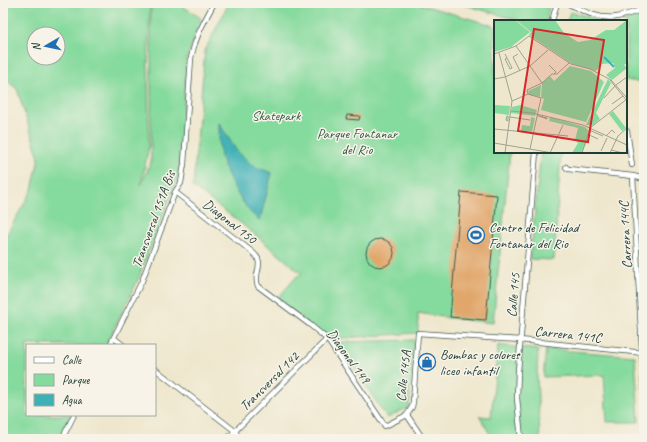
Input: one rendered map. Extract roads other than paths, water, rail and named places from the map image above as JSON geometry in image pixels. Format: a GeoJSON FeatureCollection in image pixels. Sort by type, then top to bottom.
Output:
{"type":"FeatureCollection","features":[{"type":"Feature","properties":{"kind":"street","name":"Transversal 151A Bis"},"geometry":{"type":"LineString","coordinates":[[111,344],[142,281],[175,192],[181,183],[184,164],[191,58],[197,36],[214,3]]}},
{"type":"Feature","properties":{"kind":"street"},"geometry":{"type":"LineString","coordinates":[[552,20],[557,3]]}},
{"type":"Feature","properties":{"kind":"street"},"geometry":{"type":"LineString","coordinates":[[567,3],[589,14],[602,18],[617,17],[644,9]]}},
{"type":"Feature","properties":{"kind":"street"},"geometry":{"type":"LineString","coordinates":[[627,131],[632,165]]}},
{"type":"Feature","properties":{"kind":"street","name":"Calle 145"},"geometry":{"type":"LineString","coordinates":[[521,439],[517,398],[520,340],[536,153]]}},
{"type":"Feature","properties":{"kind":"street"},"geometry":{"type":"LineString","coordinates":[[566,168],[633,176],[644,179]]}},
{"type":"Feature","properties":{"kind":"street","name":"Carrera 144C"},"geometry":{"type":"LineString","coordinates":[[633,176],[644,389]]}},
{"type":"Feature","properties":{"kind":"street","name":"Diagonal 150"},"geometry":{"type":"LineString","coordinates":[[175,192],[257,257],[259,260],[259,265],[257,273]]}},
{"type":"Feature","properties":{"kind":"street","name":"Diagonal 149"},"geometry":{"type":"LineString","coordinates":[[257,273],[256,281],[258,286],[327,339],[385,426],[408,414]]}},
{"type":"Feature","properties":{"kind":"street","name":"Carrera 141C"},"geometry":{"type":"LineString","coordinates":[[418,333],[520,340],[643,353]]}},
{"type":"Feature","properties":{"kind":"street","name":"Calle 145A"},"geometry":{"type":"LineString","coordinates":[[418,333],[413,402],[408,414],[423,439]]}},
{"type":"Feature","properties":{"kind":"street"},"geometry":{"type":"LineString","coordinates":[[114,338],[122,344]]}},
{"type":"Feature","properties":{"kind":"street","name":"Transversal 142"},"geometry":{"type":"LineString","coordinates":[[227,439],[327,339]]}},
{"type":"Feature","properties":{"kind":"street"},"geometry":{"type":"LineString","coordinates":[[156,370],[235,431],[240,439]]}},
{"type":"Feature","properties":{"kind":"street"},"geometry":{"type":"LineString","coordinates":[[62,439],[74,416]]}},
{"type":"Feature","properties":{"kind":"water"},"geometry":{"type":"Polygon","coordinates":[[[219,123],[236,150],[253,166],[272,173],[260,220],[242,201],[227,173],[221,157],[219,144],[219,123]]]}},
{"type":"Feature","properties":{"kind":"place","name":"Centro de Felicidad Fontanar del Rio"},"geometry":{"type":"Point","coordinates":[476,235]}},
{"type":"Feature","properties":{"kind":"place","name":"Bombas y colores liceo infantil"},"geometry":{"type":"Point","coordinates":[427,362]}},
{"type":"Feature","properties":{"kind":"park label","name":"Skatepark"},"geometry":{"type":"Point","coordinates":[276,115]}},
{"type":"Feature","properties":{"kind":"park label","name":"Parque Fontanar del Rio"},"geometry":{"type":"Point","coordinates":[357,142]}}]}
